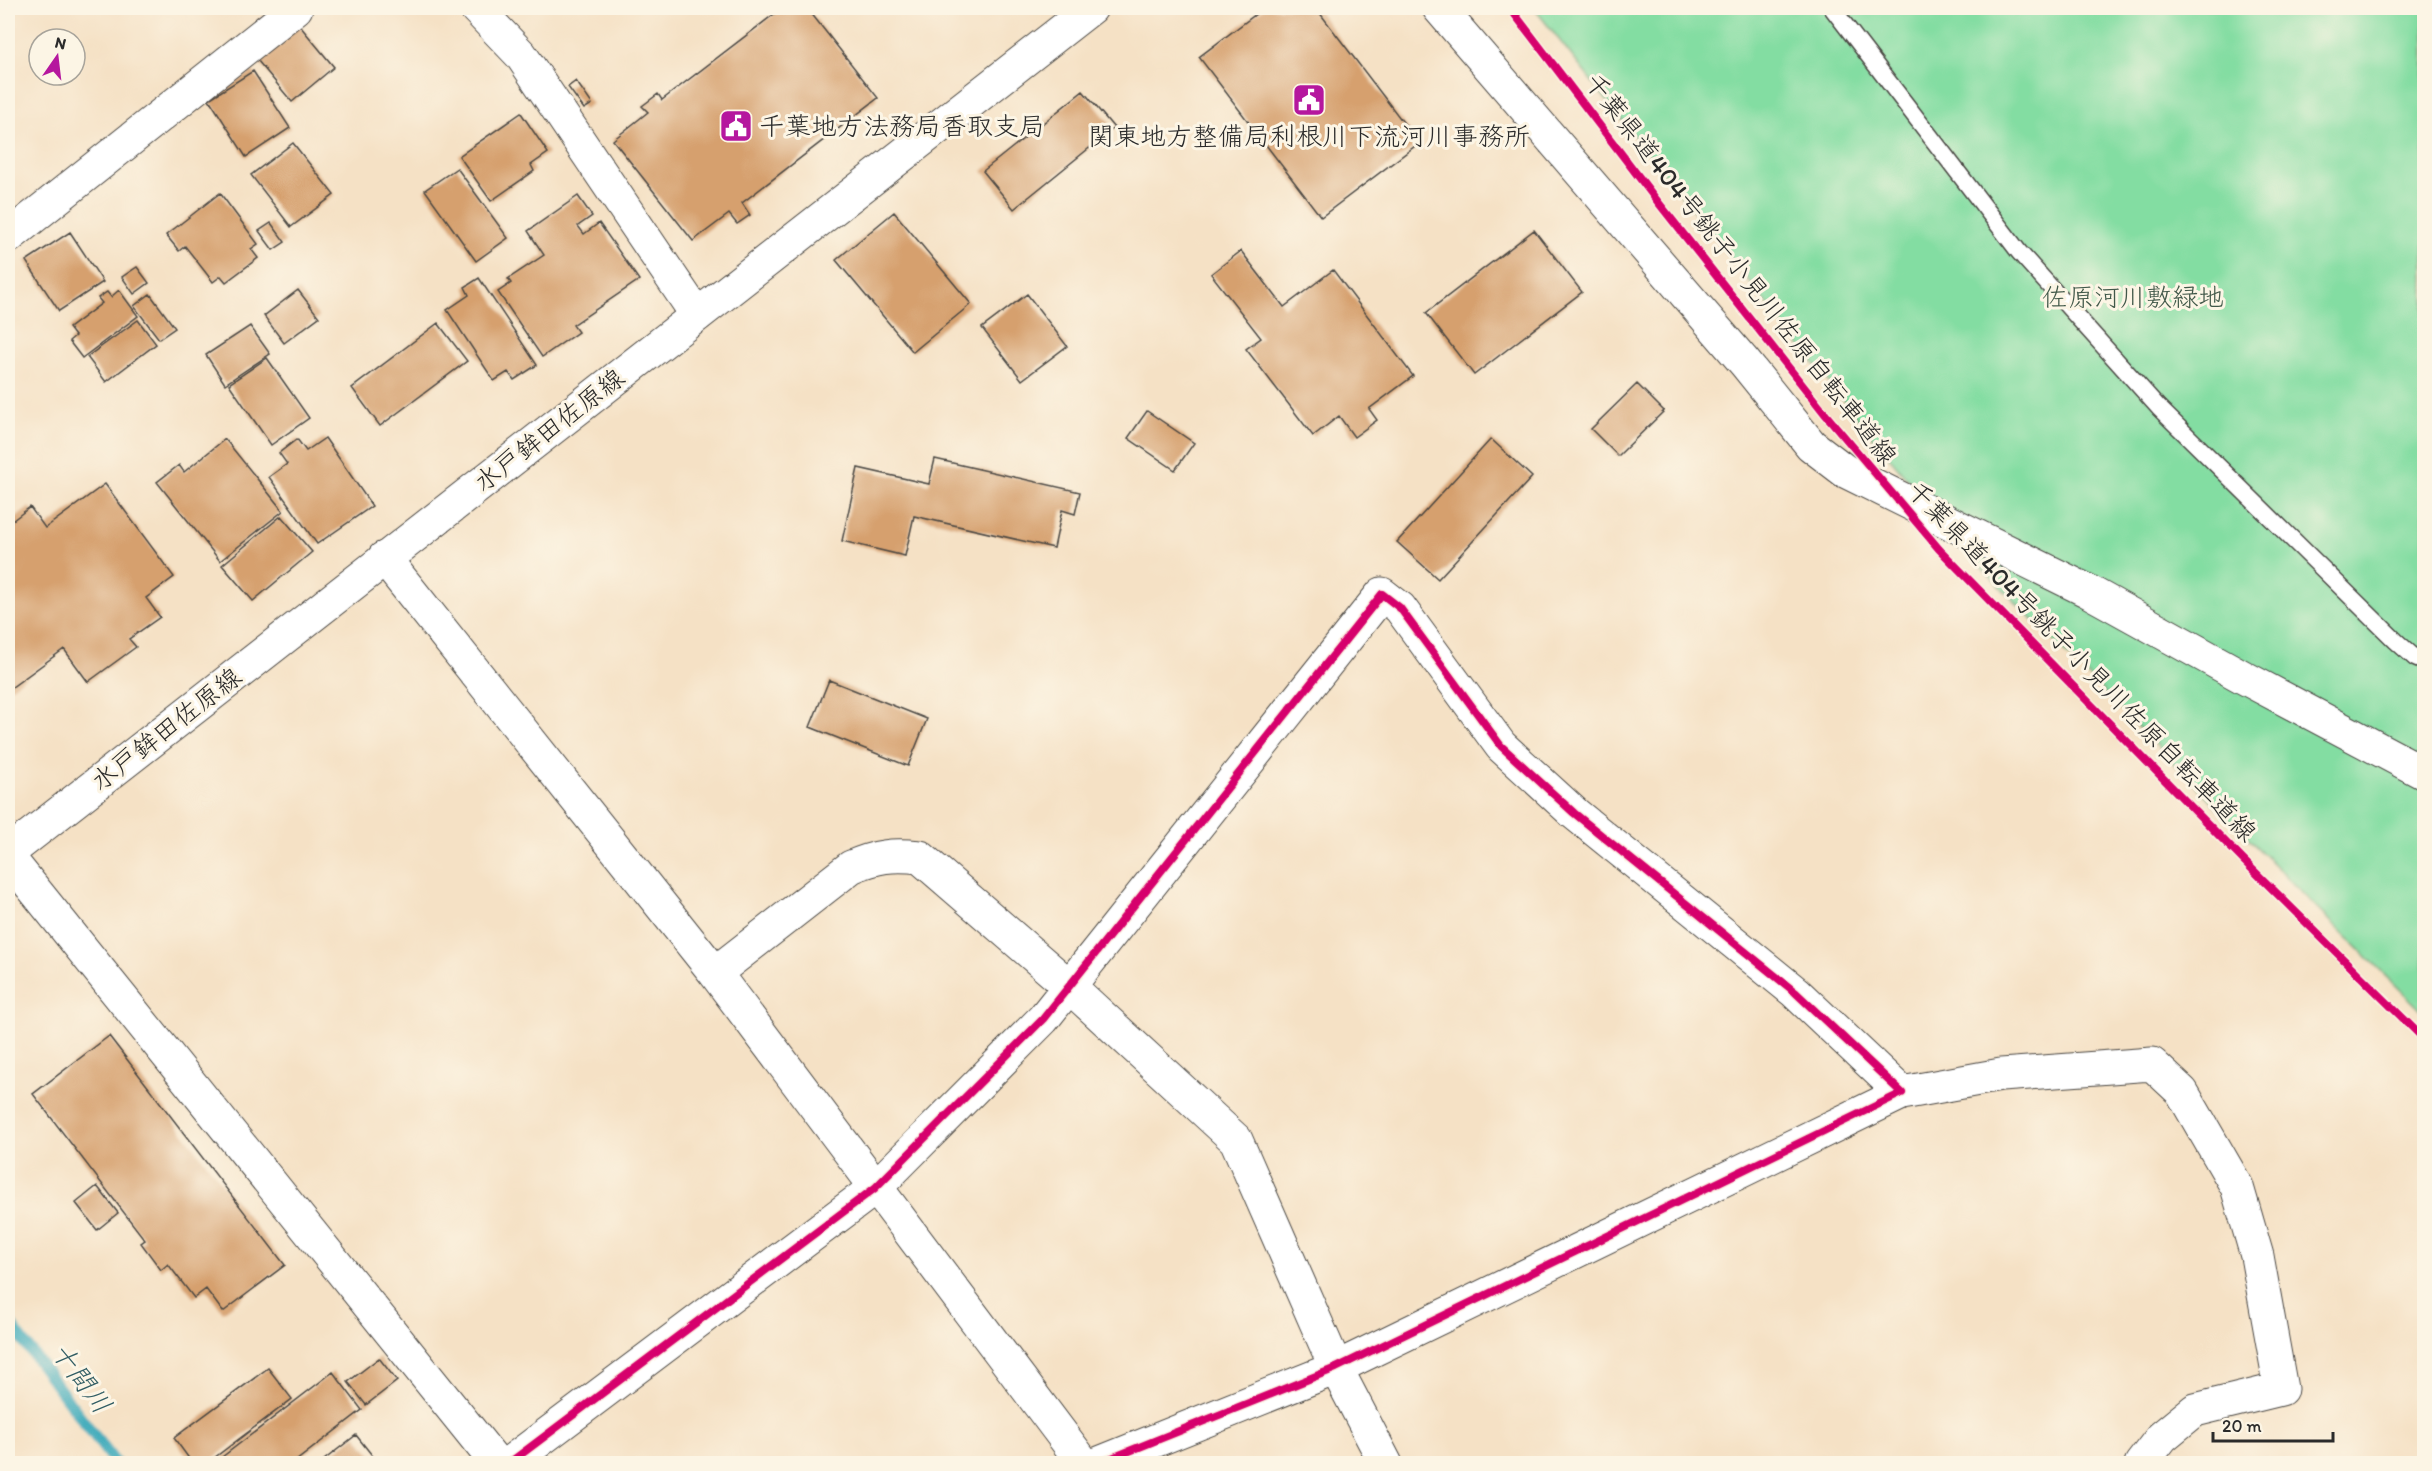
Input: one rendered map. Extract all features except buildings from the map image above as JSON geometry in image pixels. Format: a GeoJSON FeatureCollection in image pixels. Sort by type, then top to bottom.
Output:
{"type":"FeatureCollection","features":[{"type":"Feature","properties":{"kind":"street"},"geometry":{"type":"LineString","coordinates":[[8,237],[296,8]]}},
{"type":"Feature","properties":{"kind":"street"},"geometry":{"type":"LineString","coordinates":[[476,8],[521,55],[697,315]]}},
{"type":"Feature","properties":{"kind":"street","name":"水戸鉾田佐原線"},"geometry":{"type":"LineString","coordinates":[[8,855],[384,558],[1091,8]]}},
{"type":"Feature","properties":{"kind":"street"},"geometry":{"type":"LineString","coordinates":[[1439,8],[1745,363],[1811,445],[1845,471],[2088,591],[2424,773]]}},
{"type":"Feature","properties":{"kind":"street"},"geometry":{"type":"LineString","coordinates":[[384,558],[715,973],[1084,1464]]}},
{"type":"Feature","properties":{"kind":"street"},"geometry":{"type":"LineString","coordinates":[[508,1464],[875,1188],[1043,1020],[1382,594],[1400,608],[1501,746],[1574,813],[1795,992],[1902,1093]]}},
{"type":"Feature","properties":{"kind":"street"},"geometry":{"type":"LineString","coordinates":[[715,973],[851,867],[875,857],[896,854],[920,857],[1069,986],[1236,1140],[1336,1368],[1386,1464]]}},
{"type":"Feature","properties":{"kind":"street"},"geometry":{"type":"LineString","coordinates":[[8,855],[497,1464]]}},
{"type":"Feature","properties":{"kind":"street"},"geometry":{"type":"LineString","coordinates":[[1097,1464],[1336,1368],[1902,1093],[2001,1075],[2152,1064],[2182,1092],[2237,1186],[2257,1256],[2280,1389],[2195,1410],[2162,1437],[2141,1464]]}},
{"type":"Feature","properties":{"kind":"lane"},"geometry":{"type":"LineString","coordinates":[[1832,8],[2019,252],[2159,408],[2396,642],[2415,658],[2424,662]]}},
{"type":"Feature","properties":{"kind":"green space","name":"佐原河川敷緑地"},"geometry":{"type":"Polygon","coordinates":[[[1534,8],[2424,8],[2424,1013],[2297,888],[1976,562],[1861,423],[1534,8]]]}},
{"type":"Feature","properties":{"kind":"waterway","name":"十間川"},"geometry":{"type":"LineString","coordinates":[[8,1321],[116,1464]]}},
{"type":"Feature","properties":{"kind":"cycle path","name":"千葉県道404号銚子小見川佐原自転車道線"},"geometry":{"type":"LineString","coordinates":[[1510,8],[1658,202],[1826,415],[1939,549],[2243,860],[2424,1039]]}},
{"type":"Feature","properties":{"kind":"cycle path"},"geometry":{"type":"LineString","coordinates":[[508,1464],[875,1188],[1043,1019],[1382,594],[1400,608],[1501,746],[1574,813],[1795,992],[1902,1093],[1336,1368],[1097,1464]]}},
{"type":"Feature","properties":{"kind":"place","name":"関東地方整備局利根川下流河川事務所"},"geometry":{"type":"Point","coordinates":[1309,100]}},
{"type":"Feature","properties":{"kind":"place","name":"千葉地方法務局香取支局"},"geometry":{"type":"Point","coordinates":[736,126]}}]}
